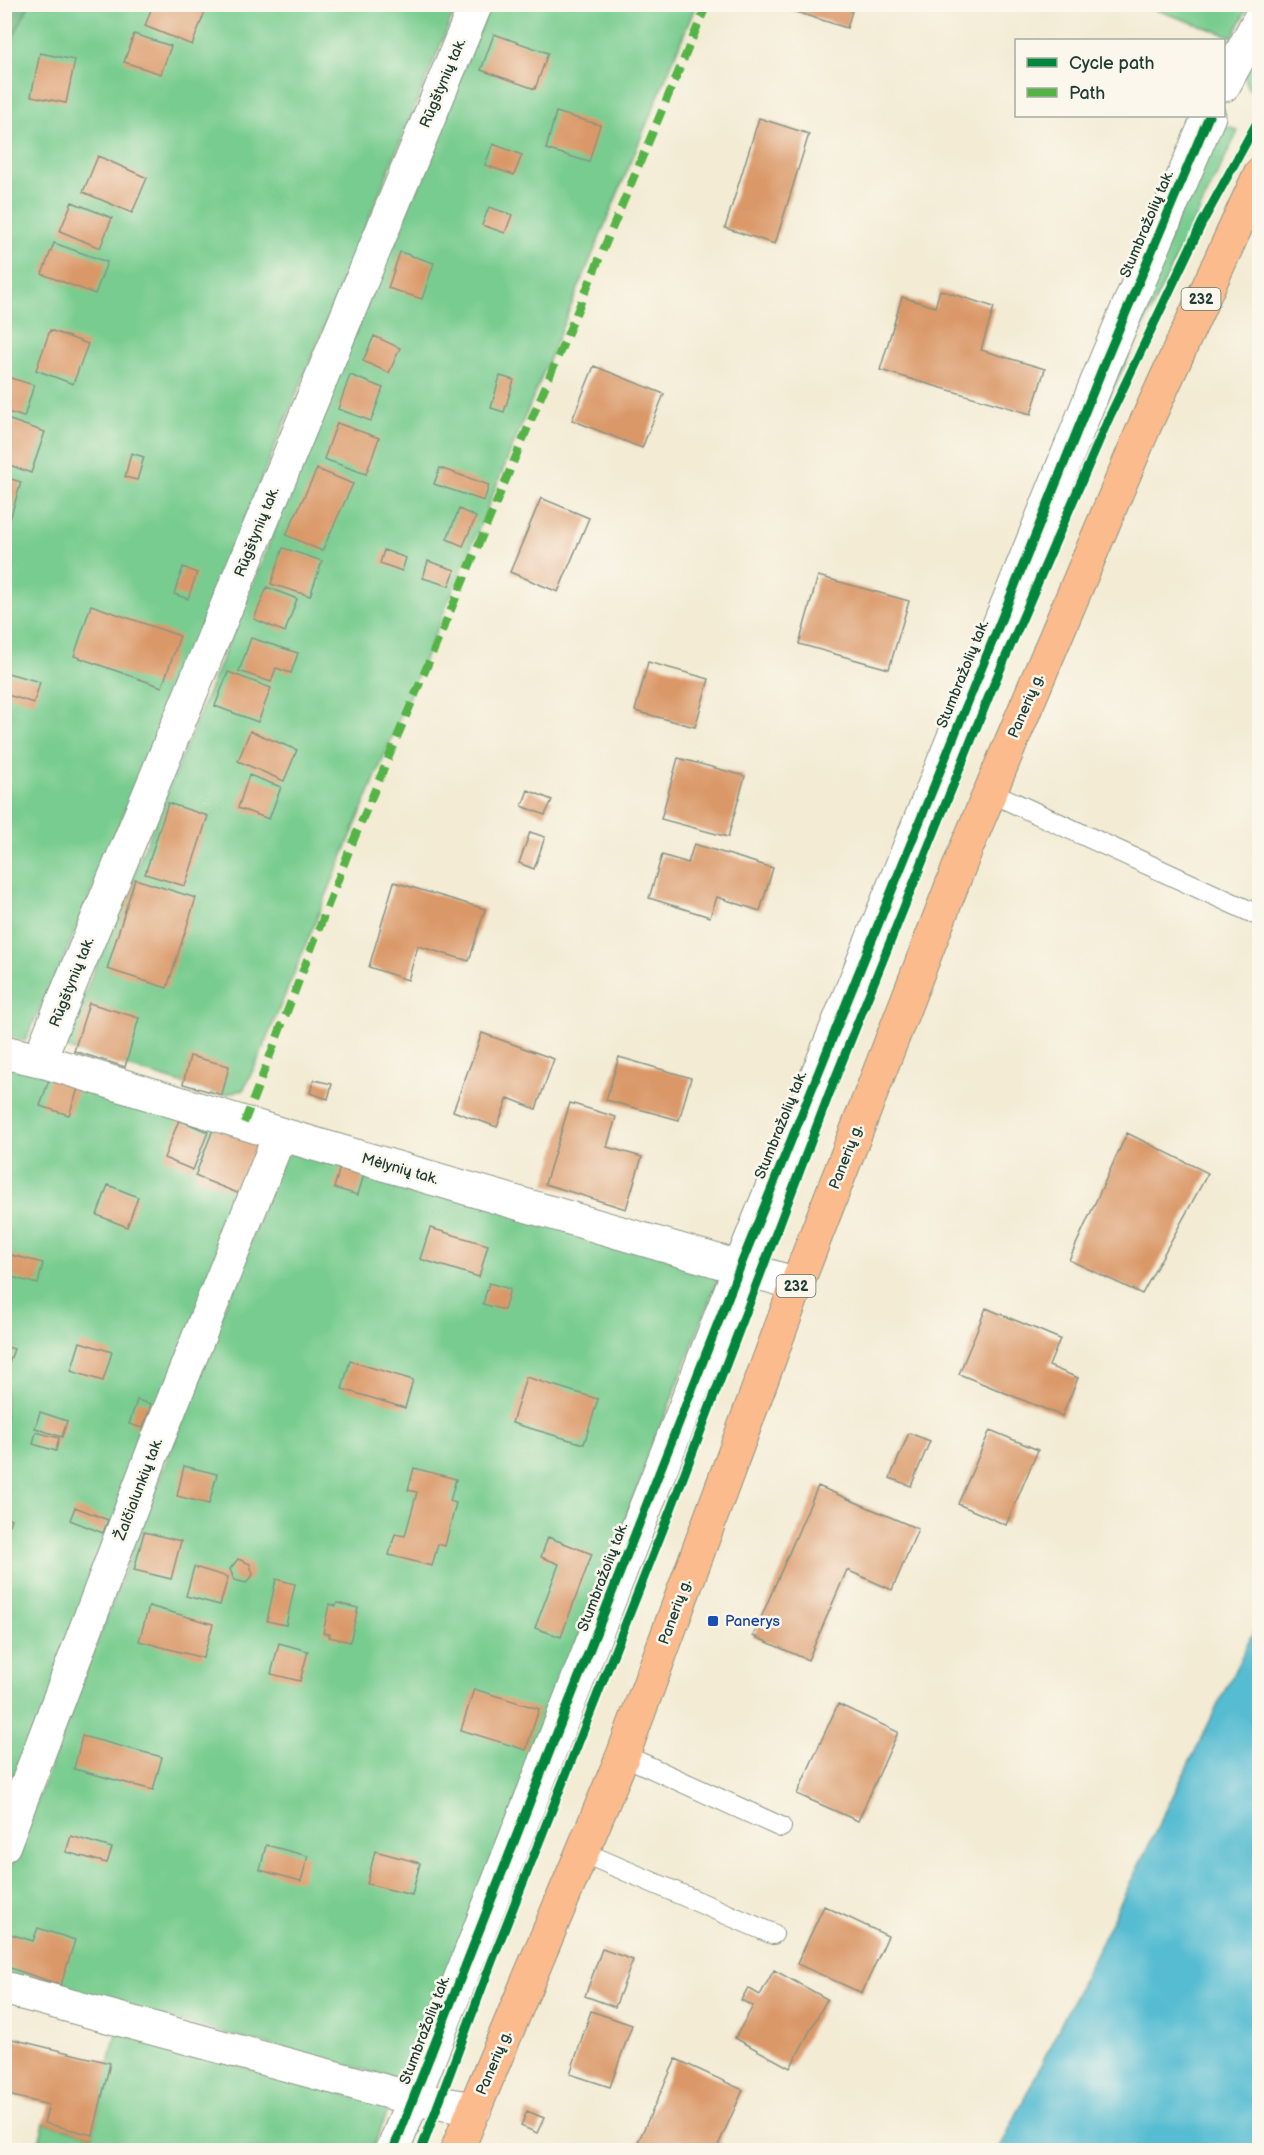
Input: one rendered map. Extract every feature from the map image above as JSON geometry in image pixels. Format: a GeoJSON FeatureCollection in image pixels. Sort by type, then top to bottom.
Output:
{"type":"FeatureCollection","features":[{"type":"Feature","properties":{"kind":"main road","name":"Panerių g."},"geometry":{"type":"LineString","coordinates":[[458,2151],[623,1755],[796,1284],[990,792],[1145,425],[1260,174]]}},
{"type":"Feature","properties":{"kind":"street","name":"Rūgštynių tak."},"geometry":{"type":"LineString","coordinates":[[39,1060],[476,4]]}},
{"type":"Feature","properties":{"kind":"street"},"geometry":{"type":"LineString","coordinates":[[1225,83],[1260,18]]}},
{"type":"Feature","properties":{"kind":"street","name":"Stumbražolių tak."},"geometry":{"type":"LineString","coordinates":[[393,2151],[740,1267],[1096,384],[1209,117]]}},
{"type":"Feature","properties":{"kind":"street","name":"Mėlynių tak."},"geometry":{"type":"LineString","coordinates":[[4,1052],[39,1060],[279,1134],[796,1284]]}},
{"type":"Feature","properties":{"kind":"street","name":"Žalčialunkių tak."},"geometry":{"type":"LineString","coordinates":[[4,1845],[155,1446],[279,1134]]}},
{"type":"Feature","properties":{"kind":"street"},"geometry":{"type":"LineString","coordinates":[[4,1988],[414,2099],[475,2109]]}},
{"type":"Feature","properties":{"kind":"lane"},"geometry":{"type":"LineString","coordinates":[[990,792],[1260,916]]}},
{"type":"Feature","properties":{"kind":"lane"},"geometry":{"type":"LineString","coordinates":[[623,1755],[782,1827]]}},
{"type":"Feature","properties":{"kind":"lane"},"geometry":{"type":"LineString","coordinates":[[582,1852],[772,1934]]}},
{"type":"Feature","properties":{"kind":"green space"},"geometry":{"type":"Polygon","coordinates":[[[4,5],[29,5],[5,54],[4,5]]]}},
{"type":"Feature","properties":{"kind":"green space"},"geometry":{"type":"Polygon","coordinates":[[[29,5],[457,5],[67,951],[25,1041],[4,1036],[4,54],[29,5]]]}},
{"type":"Feature","properties":{"kind":"green space"},"geometry":{"type":"Polygon","coordinates":[[[490,5],[696,5],[258,1060],[243,1090],[222,1095],[74,1051],[63,1046],[490,5]]]}},
{"type":"Feature","properties":{"kind":"green space"},"geometry":{"type":"Polygon","coordinates":[[[1142,5],[1249,5],[1233,37],[1142,5]]]}},
{"type":"Feature","properties":{"kind":"green space"},"geometry":{"type":"Polygon","coordinates":[[[1259,45],[1259,88],[1256,95],[1247,87],[1245,76],[1259,45]]]}},
{"type":"Feature","properties":{"kind":"green space"},"geometry":{"type":"Polygon","coordinates":[[[1229,127],[1238,131],[1080,457],[1213,132],[1229,127]]]}},
{"type":"Feature","properties":{"kind":"green space"},"geometry":{"type":"Polygon","coordinates":[[[5,1063],[268,1140],[5,1829],[5,1063]]]}},
{"type":"Feature","properties":{"kind":"green space"},"geometry":{"type":"Polygon","coordinates":[[[286,1146],[700,1267],[718,1279],[412,2071],[399,2079],[5,1976],[4,1887],[286,1146]]]}},
{"type":"Feature","properties":{"kind":"green space"},"geometry":{"type":"Polygon","coordinates":[[[116,2033],[390,2106],[372,2150],[37,2150],[44,2123],[93,2135],[116,2033]]]}},
{"type":"Feature","properties":{"kind":"water"},"geometry":{"type":"Polygon","coordinates":[[[1259,1621],[1259,2150],[999,2150],[1259,1621]]]}},
{"type":"Feature","properties":{"kind":"building"},"geometry":{"type":"Polygon","coordinates":[[[153,4],[195,4],[206,9],[192,45],[145,26],[153,4]]]}},
{"type":"Feature","properties":{"kind":"building"},"geometry":{"type":"Polygon","coordinates":[[[771,4],[854,4],[847,28],[771,4]]]}},
{"type":"Feature","properties":{"kind":"building"},"geometry":{"type":"Polygon","coordinates":[[[134,34],[171,46],[161,74],[124,62],[134,34]]]}},
{"type":"Feature","properties":{"kind":"building"},"geometry":{"type":"Polygon","coordinates":[[[494,34],[548,53],[535,89],[481,70],[494,34]]]}},
{"type":"Feature","properties":{"kind":"building"},"geometry":{"type":"Polygon","coordinates":[[[40,53],[75,60],[66,103],[31,96],[40,53]]]}},
{"type":"Feature","properties":{"kind":"building"},"geometry":{"type":"Polygon","coordinates":[[[556,112],[600,125],[589,162],[546,149],[556,112]]]}},
{"type":"Feature","properties":{"kind":"building"},"geometry":{"type":"Polygon","coordinates":[[[759,118],[809,134],[775,244],[725,228],[759,118]]]}},
{"type":"Feature","properties":{"kind":"building"},"geometry":{"type":"Polygon","coordinates":[[[493,144],[522,155],[514,175],[485,165],[493,144]]]}},
{"type":"Feature","properties":{"kind":"building"},"geometry":{"type":"Polygon","coordinates":[[[98,156],[147,178],[132,213],[83,192],[98,156]]]}},
{"type":"Feature","properties":{"kind":"building"},"geometry":{"type":"Polygon","coordinates":[[[72,202],[112,218],[100,248],[60,231],[72,202]]]}},
{"type":"Feature","properties":{"kind":"building"},"geometry":{"type":"Polygon","coordinates":[[[489,207],[512,215],[505,233],[482,225],[489,207]]]}},
{"type":"Feature","properties":{"kind":"building"},"geometry":{"type":"Polygon","coordinates":[[[54,243],[107,262],[95,294],[42,274],[54,243]]]}},
{"type":"Feature","properties":{"kind":"building"},"geometry":{"type":"Polygon","coordinates":[[[400,252],[434,263],[422,299],[388,288],[400,252]]]}},
{"type":"Feature","properties":{"kind":"building"},"geometry":{"type":"Polygon","coordinates":[[[940,290],[994,307],[981,350],[1045,369],[1031,414],[880,370],[902,297],[935,307],[940,290]]]}},
{"type":"Feature","properties":{"kind":"building"},"geometry":{"type":"Polygon","coordinates":[[[50,330],[88,344],[73,384],[36,370],[50,330]]]}},
{"type":"Feature","properties":{"kind":"building"},"geometry":{"type":"Polygon","coordinates":[[[374,336],[400,348],[389,373],[363,361],[374,336]]]}},
{"type":"Feature","properties":{"kind":"building"},"geometry":{"type":"Polygon","coordinates":[[[594,366],[664,394],[642,448],[572,420],[594,366]]]}},
{"type":"Feature","properties":{"kind":"building"},"geometry":{"type":"Polygon","coordinates":[[[350,375],[383,388],[371,421],[338,409],[350,375]]]}},
{"type":"Feature","properties":{"kind":"building"},"geometry":{"type":"Polygon","coordinates":[[[4,376],[34,385],[24,417],[4,411],[4,376]]]}},
{"type":"Feature","properties":{"kind":"building"},"geometry":{"type":"Polygon","coordinates":[[[500,376],[514,380],[504,412],[491,408],[500,376]]]}},
{"type":"Feature","properties":{"kind":"building"},"geometry":{"type":"Polygon","coordinates":[[[4,418],[45,432],[31,473],[4,463],[4,418]]]}},
{"type":"Feature","properties":{"kind":"building"},"geometry":{"type":"Polygon","coordinates":[[[337,423],[379,438],[366,474],[324,459],[337,423]]]}},
{"type":"Feature","properties":{"kind":"building"},"geometry":{"type":"Polygon","coordinates":[[[131,453],[144,457],[137,480],[125,477],[131,453]]]}},
{"type":"Feature","properties":{"kind":"building"},"geometry":{"type":"Polygon","coordinates":[[[440,468],[489,485],[484,501],[434,484],[440,468]]]}},
{"type":"Feature","properties":{"kind":"building"},"geometry":{"type":"Polygon","coordinates":[[[317,469],[353,484],[322,551],[286,535],[317,469]]]}},
{"type":"Feature","properties":{"kind":"building"},"geometry":{"type":"Polygon","coordinates":[[[4,477],[21,482],[5,536],[4,536],[4,477]]]}},
{"type":"Feature","properties":{"kind":"building"},"geometry":{"type":"Polygon","coordinates":[[[541,498],[589,518],[558,592],[510,572],[541,498]]]}},
{"type":"Feature","properties":{"kind":"building"},"geometry":{"type":"Polygon","coordinates":[[[459,509],[476,517],[463,546],[447,539],[459,509]]]}},
{"type":"Feature","properties":{"kind":"building"},"geometry":{"type":"Polygon","coordinates":[[[283,548],[322,561],[310,596],[271,584],[283,548]]]}},
{"type":"Feature","properties":{"kind":"building"},"geometry":{"type":"Polygon","coordinates":[[[384,550],[406,558],[402,571],[380,563],[384,550]]]}},
{"type":"Feature","properties":{"kind":"building"},"geometry":{"type":"Polygon","coordinates":[[[428,561],[455,570],[449,586],[423,578],[428,561]]]}},
{"type":"Feature","properties":{"kind":"building"},"geometry":{"type":"Polygon","coordinates":[[[183,567],[197,573],[188,599],[174,594],[183,567]]]}},
{"type":"Feature","properties":{"kind":"building"},"geometry":{"type":"Polygon","coordinates":[[[818,576],[909,601],[889,669],[799,644],[818,576]]]}},
{"type":"Feature","properties":{"kind":"building"},"geometry":{"type":"Polygon","coordinates":[[[267,587],[297,599],[285,632],[254,619],[267,587]]]}},
{"type":"Feature","properties":{"kind":"building"},"geometry":{"type":"Polygon","coordinates":[[[91,605],[180,636],[162,687],[74,656],[91,605]]]}},
{"type":"Feature","properties":{"kind":"building"},"geometry":{"type":"Polygon","coordinates":[[[251,638],[298,653],[291,673],[276,668],[271,682],[239,671],[251,638]]]}},
{"type":"Feature","properties":{"kind":"building"},"geometry":{"type":"Polygon","coordinates":[[[648,662],[709,679],[695,727],[635,711],[648,662]]]}},
{"type":"Feature","properties":{"kind":"building"},"geometry":{"type":"Polygon","coordinates":[[[4,672],[40,682],[34,703],[4,694],[4,672]]]}},
{"type":"Feature","properties":{"kind":"building"},"geometry":{"type":"Polygon","coordinates":[[[228,672],[271,688],[258,722],[215,706],[228,672]]]}},
{"type":"Feature","properties":{"kind":"building"},"geometry":{"type":"Polygon","coordinates":[[[250,731],[297,750],[284,781],[238,761],[250,731]]]}},
{"type":"Feature","properties":{"kind":"building"},"geometry":{"type":"Polygon","coordinates":[[[678,758],[745,776],[728,837],[661,819],[678,758]]]}},
{"type":"Feature","properties":{"kind":"building"},"geometry":{"type":"Polygon","coordinates":[[[249,775],[281,787],[269,819],[238,808],[249,775]]]}},
{"type":"Feature","properties":{"kind":"building"},"geometry":{"type":"Polygon","coordinates":[[[528,790],[552,800],[545,815],[522,806],[528,790]]]}},
{"type":"Feature","properties":{"kind":"building"},"geometry":{"type":"Polygon","coordinates":[[[168,803],[208,816],[185,886],[145,874],[168,803]]]}},
{"type":"Feature","properties":{"kind":"building"},"geometry":{"type":"Polygon","coordinates":[[[530,832],[545,837],[534,869],[519,863],[530,832]]]}},
{"type":"Feature","properties":{"kind":"building"},"geometry":{"type":"Polygon","coordinates":[[[694,844],[773,868],[760,911],[717,897],[710,917],[649,898],[662,855],[688,863],[694,844]]]}},
{"type":"Feature","properties":{"kind":"building"},"geometry":{"type":"Polygon","coordinates":[[[135,879],[196,898],[167,988],[107,969],[135,879]]]}},
{"type":"Feature","properties":{"kind":"building"},"geometry":{"type":"Polygon","coordinates":[[[394,882],[485,909],[469,961],[418,946],[408,980],[369,967],[394,882]]]}},
{"type":"Feature","properties":{"kind":"building"},"geometry":{"type":"Polygon","coordinates":[[[89,1003],[139,1018],[125,1067],[74,1051],[89,1003]]]}},
{"type":"Feature","properties":{"kind":"building"},"geometry":{"type":"Polygon","coordinates":[[[482,1033],[554,1059],[536,1109],[508,1098],[497,1127],[453,1111],[482,1033]]]}},
{"type":"Feature","properties":{"kind":"building"},"geometry":{"type":"Polygon","coordinates":[[[190,1056],[229,1066],[222,1095],[183,1084],[190,1056]]]}},
{"type":"Feature","properties":{"kind":"building"},"geometry":{"type":"Polygon","coordinates":[[[619,1057],[691,1078],[679,1120],[606,1100],[619,1057]]]}},
{"type":"Feature","properties":{"kind":"building"},"geometry":{"type":"Polygon","coordinates":[[[50,1077],[79,1086],[69,1115],[40,1106],[50,1077]]]}},
{"type":"Feature","properties":{"kind":"building"},"geometry":{"type":"Polygon","coordinates":[[[314,1080],[332,1084],[328,1099],[310,1093],[314,1080]]]}},
{"type":"Feature","properties":{"kind":"building"},"geometry":{"type":"Polygon","coordinates":[[[570,1103],[616,1117],[607,1147],[642,1157],[626,1209],[545,1184],[570,1103]]]}},
{"type":"Feature","properties":{"kind":"building"},"geometry":{"type":"Polygon","coordinates":[[[179,1120],[208,1132],[193,1170],[164,1158],[179,1120]]]}},
{"type":"Feature","properties":{"kind":"building"},"geometry":{"type":"Polygon","coordinates":[[[214,1127],[259,1144],[240,1194],[195,1176],[214,1127]]]}},
{"type":"Feature","properties":{"kind":"building"},"geometry":{"type":"Polygon","coordinates":[[[1127,1133],[1208,1173],[1142,1294],[1069,1260],[1127,1133]]]}},
{"type":"Feature","properties":{"kind":"building"},"geometry":{"type":"Polygon","coordinates":[[[340,1167],[364,1174],[358,1195],[334,1188],[340,1167]]]}},
{"type":"Feature","properties":{"kind":"building"},"geometry":{"type":"Polygon","coordinates":[[[108,1185],[138,1197],[127,1227],[97,1215],[108,1185]]]}},
{"type":"Feature","properties":{"kind":"building"},"geometry":{"type":"Polygon","coordinates":[[[430,1228],[488,1245],[479,1277],[420,1259],[430,1228]]]}},
{"type":"Feature","properties":{"kind":"building"},"geometry":{"type":"Polygon","coordinates":[[[7,1254],[43,1263],[38,1284],[4,1275],[7,1254]]]}},
{"type":"Feature","properties":{"kind":"building"},"geometry":{"type":"Polygon","coordinates":[[[489,1283],[510,1289],[504,1310],[483,1304],[489,1283]]]}},
{"type":"Feature","properties":{"kind":"building"},"geometry":{"type":"Polygon","coordinates":[[[986,1308],[1060,1339],[1049,1366],[1078,1378],[1062,1416],[959,1374],[986,1308]]]}},
{"type":"Feature","properties":{"kind":"building"},"geometry":{"type":"Polygon","coordinates":[[[80,1342],[112,1352],[103,1381],[71,1371],[80,1342]]]}},
{"type":"Feature","properties":{"kind":"building"},"geometry":{"type":"Polygon","coordinates":[[[4,1346],[14,1349],[5,1375],[4,1375],[4,1346]]]}},
{"type":"Feature","properties":{"kind":"building"},"geometry":{"type":"Polygon","coordinates":[[[350,1361],[413,1380],[405,1408],[342,1389],[350,1361]]]}},
{"type":"Feature","properties":{"kind":"building"},"geometry":{"type":"Polygon","coordinates":[[[526,1377],[598,1399],[584,1444],[512,1423],[526,1377]]]}},
{"type":"Feature","properties":{"kind":"building"},"geometry":{"type":"Polygon","coordinates":[[[137,1400],[151,1404],[143,1428],[129,1424],[137,1400]]]}},
{"type":"Feature","properties":{"kind":"building"},"geometry":{"type":"Polygon","coordinates":[[[40,1412],[67,1421],[62,1437],[35,1428],[40,1412]]]}},
{"type":"Feature","properties":{"kind":"building"},"geometry":{"type":"Polygon","coordinates":[[[990,1430],[1038,1450],[1006,1525],[958,1504],[990,1430]]]}},
{"type":"Feature","properties":{"kind":"building"},"geometry":{"type":"Polygon","coordinates":[[[36,1432],[59,1438],[56,1451],[33,1444],[36,1432]]]}},
{"type":"Feature","properties":{"kind":"building"},"geometry":{"type":"Polygon","coordinates":[[[909,1433],[930,1441],[911,1486],[890,1478],[909,1433]]]}},
{"type":"Feature","properties":{"kind":"building"},"geometry":{"type":"Polygon","coordinates":[[[184,1466],[217,1474],[209,1504],[177,1496],[184,1466]]]}},
{"type":"Feature","properties":{"kind":"building"},"geometry":{"type":"Polygon","coordinates":[[[414,1468],[456,1479],[450,1501],[456,1503],[445,1546],[438,1544],[432,1566],[389,1555],[395,1534],[405,1536],[417,1492],[408,1490],[414,1468]]]}},
{"type":"Feature","properties":{"kind":"building"},"geometry":{"type":"Polygon","coordinates":[[[818,1486],[918,1529],[892,1590],[847,1570],[808,1660],[753,1636],[818,1486]]]}},
{"type":"Feature","properties":{"kind":"building"},"geometry":{"type":"Polygon","coordinates":[[[75,1507],[108,1520],[103,1533],[70,1520],[75,1507]]]}},
{"type":"Feature","properties":{"kind":"building"},"geometry":{"type":"Polygon","coordinates":[[[4,1516],[11,1519],[5,1538],[4,1538],[4,1516]]]}},
{"type":"Feature","properties":{"kind":"building"},"geometry":{"type":"Polygon","coordinates":[[[144,1532],[181,1541],[171,1579],[134,1570],[144,1532]]]}},
{"type":"Feature","properties":{"kind":"building"},"geometry":{"type":"Polygon","coordinates":[[[548,1537],[592,1554],[561,1637],[535,1628],[559,1564],[541,1557],[548,1537]]]}},
{"type":"Feature","properties":{"kind":"building"},"geometry":{"type":"Polygon","coordinates":[[[238,1559],[250,1564],[253,1575],[246,1583],[234,1580],[230,1569],[238,1559]]]}},
{"type":"Feature","properties":{"kind":"building"},"geometry":{"type":"Polygon","coordinates":[[[194,1567],[228,1577],[220,1605],[186,1596],[194,1567]]]}},
{"type":"Feature","properties":{"kind":"building"},"geometry":{"type":"Polygon","coordinates":[[[276,1579],[295,1584],[286,1625],[267,1621],[276,1579]]]}},
{"type":"Feature","properties":{"kind":"building"},"geometry":{"type":"Polygon","coordinates":[[[337,1603],[358,1608],[350,1642],[329,1637],[330,1634],[323,1633],[329,1604],[336,1606],[337,1603]]]}},
{"type":"Feature","properties":{"kind":"building"},"geometry":{"type":"Polygon","coordinates":[[[149,1606],[213,1624],[203,1658],[139,1641],[149,1606]]]}},
{"type":"Feature","properties":{"kind":"building"},"geometry":{"type":"Polygon","coordinates":[[[279,1643],[308,1651],[300,1681],[271,1674],[279,1643]]]}},
{"type":"Feature","properties":{"kind":"building"},"geometry":{"type":"Polygon","coordinates":[[[474,1689],[539,1709],[526,1750],[461,1730],[474,1689]]]}},
{"type":"Feature","properties":{"kind":"building"},"geometry":{"type":"Polygon","coordinates":[[[838,1704],[898,1732],[858,1821],[797,1794],[838,1704]]]}},
{"type":"Feature","properties":{"kind":"building"},"geometry":{"type":"Polygon","coordinates":[[[82,1736],[162,1757],[153,1790],[74,1769],[82,1736]]]}},
{"type":"Feature","properties":{"kind":"building"},"geometry":{"type":"Polygon","coordinates":[[[71,1836],[112,1848],[107,1863],[66,1852],[71,1836]]]}},
{"type":"Feature","properties":{"kind":"building"},"geometry":{"type":"Polygon","coordinates":[[[266,1845],[308,1856],[301,1881],[260,1870],[266,1845]]]}},
{"type":"Feature","properties":{"kind":"building"},"geometry":{"type":"Polygon","coordinates":[[[375,1851],[420,1863],[412,1895],[367,1884],[375,1851]]]}},
{"type":"Feature","properties":{"kind":"building"},"geometry":{"type":"Polygon","coordinates":[[[824,1906],[888,1936],[862,1993],[797,1964],[824,1906]]]}},
{"type":"Feature","properties":{"kind":"building"},"geometry":{"type":"Polygon","coordinates":[[[38,1928],[75,1940],[61,1985],[4,1966],[4,1932],[33,1941],[38,1928]]]}},
{"type":"Feature","properties":{"kind":"building"},"geometry":{"type":"Polygon","coordinates":[[[602,1949],[633,1960],[615,2007],[585,1996],[602,1949]]]}},
{"type":"Feature","properties":{"kind":"building"},"geometry":{"type":"Polygon","coordinates":[[[774,1970],[827,1999],[790,2068],[735,2038],[753,2006],[741,2000],[748,1988],[760,1995],[774,1970]]]}},
{"type":"Feature","properties":{"kind":"building"},"geometry":{"type":"Polygon","coordinates":[[[591,2011],[632,2025],[610,2087],[570,2074],[591,2011]]]}},
{"type":"Feature","properties":{"kind":"building"},"geometry":{"type":"Polygon","coordinates":[[[4,2037],[110,2063],[93,2135],[44,2123],[49,2105],[4,2094],[4,2037]]]}},
{"type":"Feature","properties":{"kind":"building"},"geometry":{"type":"Polygon","coordinates":[[[676,2059],[743,2090],[716,2150],[657,2150],[638,2142],[676,2059]]]}},
{"type":"Feature","properties":{"kind":"building"},"geometry":{"type":"Polygon","coordinates":[[[527,2111],[544,2118],[537,2133],[521,2126],[527,2111]]]}},
{"type":"Feature","properties":{"kind":"building"},"geometry":{"type":"Polygon","coordinates":[[[92,2144],[108,2148],[108,2150],[91,2150],[92,2144]]]}},
{"type":"Feature","properties":{"kind":"marked path"},"geometry":{"type":"LineString","coordinates":[[244,1123],[349,851],[707,4]]}},
{"type":"Feature","properties":{"kind":"cycle path"},"geometry":{"type":"LineString","coordinates":[[393,2150],[740,1267],[1105,362],[1209,117]]}},
{"type":"Feature","properties":{"kind":"cycle path"},"geometry":{"type":"LineString","coordinates":[[421,2150],[492,1961],[671,1509],[829,1094],[991,691],[1108,420],[1202,223],[1260,117]]}},
{"type":"Feature","properties":{"kind":"place","name":"Panerys"},"geometry":{"type":"Point","coordinates":[713,1621]}}]}
